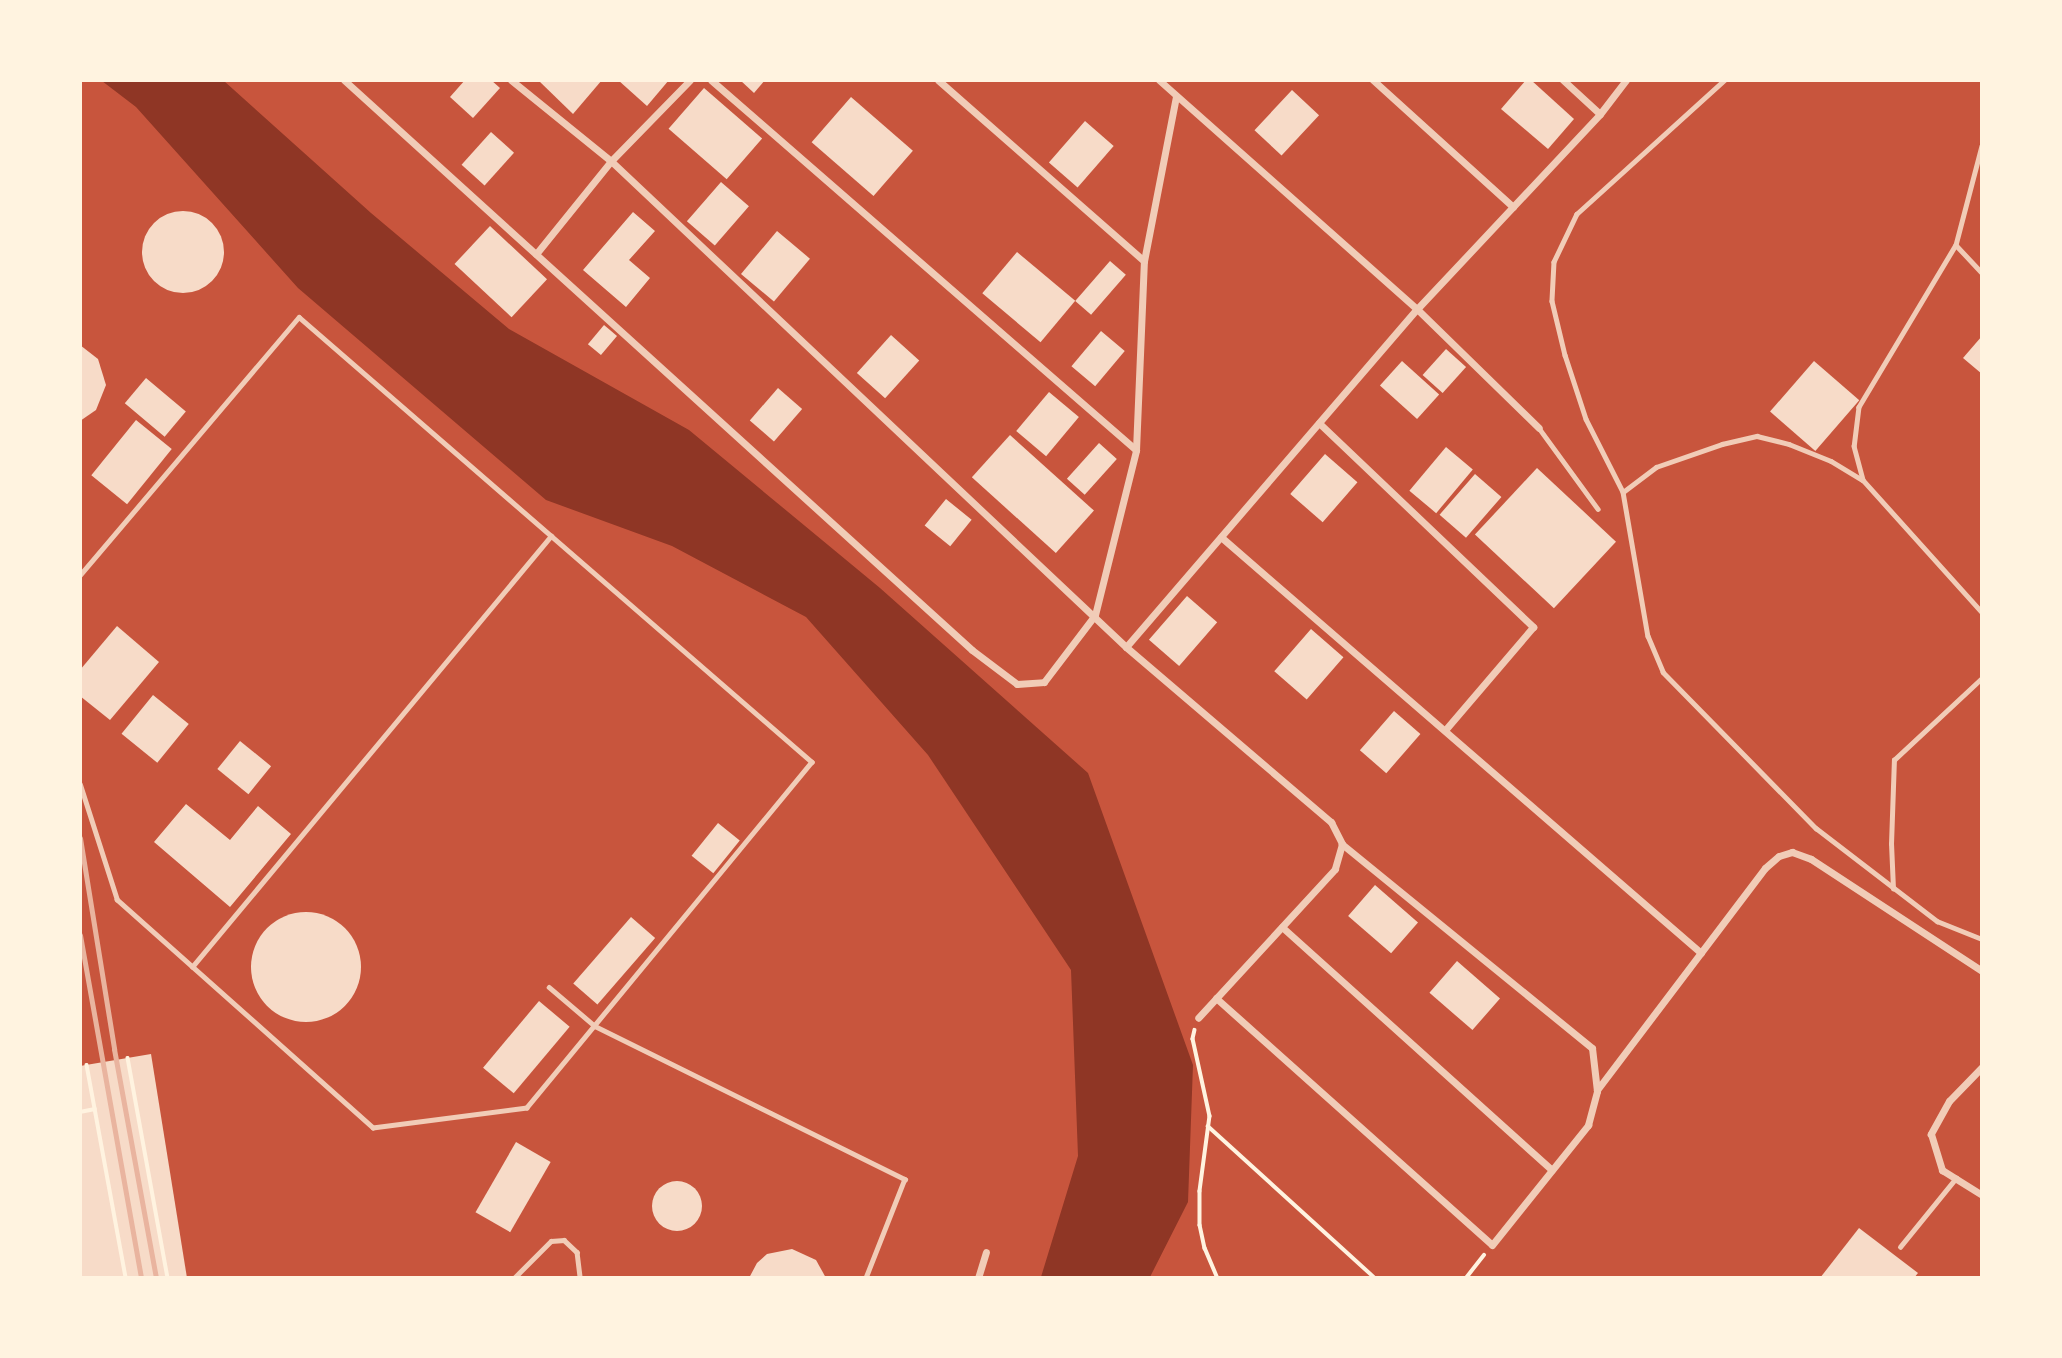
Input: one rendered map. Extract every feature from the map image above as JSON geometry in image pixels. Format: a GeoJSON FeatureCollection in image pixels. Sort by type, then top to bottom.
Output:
{"type":"FeatureCollection","features":[{"type":"Feature","properties":{"kind":"street"},"geometry":{"type":"LineString","coordinates":[[344,80],[972,650],[1017,684],[1044,682],[1095,615],[1136,450],[1144,261],[1177,96]]}},
{"type":"Feature","properties":{"kind":"street"},"geometry":{"type":"LineString","coordinates":[[511,80],[611,161],[1126,647],[1331,822],[1342,844],[1592,1048],[1597,1091],[1588,1125],[1492,1245],[1216,998]]}},
{"type":"Feature","properties":{"kind":"street"},"geometry":{"type":"LineString","coordinates":[[536,254],[611,161],[690,80]]}},
{"type":"Feature","properties":{"kind":"street"},"geometry":{"type":"LineString","coordinates":[[711,80],[1136,450]]}},
{"type":"Feature","properties":{"kind":"street"},"geometry":{"type":"LineString","coordinates":[[938,80],[1144,261]]}},
{"type":"Feature","properties":{"kind":"street"},"geometry":{"type":"LineString","coordinates":[[1159,80],[1417,309],[1539,428]]}},
{"type":"Feature","properties":{"kind":"street"},"geometry":{"type":"LineString","coordinates":[[1373,80],[1513,207]]}},
{"type":"Feature","properties":{"kind":"street"},"geometry":{"type":"LineString","coordinates":[[1563,80],[1600,114]]}},
{"type":"Feature","properties":{"kind":"street"},"geometry":{"type":"LineString","coordinates":[[1126,647],[1417,309],[1600,114],[1626,80]]}},
{"type":"Feature","properties":{"kind":"street"},"geometry":{"type":"LineString","coordinates":[[1319,423],[1533,627],[1445,730]]}},
{"type":"Feature","properties":{"kind":"street"},"geometry":{"type":"LineString","coordinates":[[1221,537],[1701,953]]}},
{"type":"Feature","properties":{"kind":"street"},"geometry":{"type":"LineString","coordinates":[[1198,1017],[1335,869],[1342,844]]}},
{"type":"Feature","properties":{"kind":"street"},"geometry":{"type":"LineString","coordinates":[[1597,1091],[1765,868],[1779,856],[1793,852],[1811,859],[1982,971]]}},
{"type":"Feature","properties":{"kind":"street"},"geometry":{"type":"LineString","coordinates":[[1282,927],[1552,1170]]}},
{"type":"Feature","properties":{"kind":"street"},"geometry":{"type":"LineString","coordinates":[[1982,1067],[1949,1101],[1931,1134],[1942,1170],[1982,1195]]}},
{"type":"Feature","properties":{"kind":"street"},"geometry":{"type":"LineString","coordinates":[[978,1278],[986,1252]]}},
{"type":"Feature","properties":{"kind":"lane"},"geometry":{"type":"LineString","coordinates":[[1725,80],[1577,214],[1554,262],[1552,301],[1564,355],[1586,419],[1623,492],[1648,636],[1663,672],[1816,828],[1893,890],[1937,921],[1982,939]]}},
{"type":"Feature","properties":{"kind":"lane"},"geometry":{"type":"LineString","coordinates":[[1863,480],[1854,446],[1859,407],[1955,245],[1982,146]]}},
{"type":"Feature","properties":{"kind":"lane"},"geometry":{"type":"LineString","coordinates":[[1955,245],[1982,272]]}},
{"type":"Feature","properties":{"kind":"lane"},"geometry":{"type":"LineString","coordinates":[[80,575],[299,317],[812,762],[527,1108],[373,1128],[117,900],[80,785]]}},
{"type":"Feature","properties":{"kind":"lane"},"geometry":{"type":"LineString","coordinates":[[1539,428],[1598,509]]}},
{"type":"Feature","properties":{"kind":"lane"},"geometry":{"type":"LineString","coordinates":[[1623,492],[1656,467],[1722,444],[1757,436],[1789,444],[1831,461],[1863,480],[1982,612]]}},
{"type":"Feature","properties":{"kind":"lane"},"geometry":{"type":"LineString","coordinates":[[192,967],[551,536]]}},
{"type":"Feature","properties":{"kind":"lane"},"geometry":{"type":"LineString","coordinates":[[1893,890],[1891,844],[1894,760],[1982,678]]}},
{"type":"Feature","properties":{"kind":"lane"},"geometry":{"type":"LineString","coordinates":[[550,987],[594,1026],[905,1179],[866,1278]]}},
{"type":"Feature","properties":{"kind":"lane"},"geometry":{"type":"LineString","coordinates":[[1900,1247],[1956,1178]]}},
{"type":"Feature","properties":{"kind":"lane"},"geometry":{"type":"LineString","coordinates":[[514,1278],[551,1241],[564,1240],[577,1252],[580,1278]]}},
{"type":"Feature","properties":{"kind":"path"},"geometry":{"type":"LineString","coordinates":[[1198,1017],[1193,1039],[1210,1116],[1200,1191],[1200,1225],[1205,1248],[1218,1278]]}},
{"type":"Feature","properties":{"kind":"path"},"geometry":{"type":"LineString","coordinates":[[128,1058],[168,1278]]}},
{"type":"Feature","properties":{"kind":"path"},"geometry":{"type":"LineString","coordinates":[[87,1065],[127,1278]]}},
{"type":"Feature","properties":{"kind":"path"},"geometry":{"type":"LineString","coordinates":[[80,1112],[96,1109]]}},
{"type":"Feature","properties":{"kind":"path"},"geometry":{"type":"LineString","coordinates":[[1208,1126],[1375,1278]]}},
{"type":"Feature","properties":{"kind":"path"},"geometry":{"type":"LineString","coordinates":[[1466,1278],[1492,1245]]}},
{"type":"Feature","properties":{"kind":"shaded area"},"geometry":{"type":"Polygon","coordinates":[[[102,81],[224,81],[371,213],[509,329],[689,430],[880,588],[1088,773],[1193,1065],[1188,1202],[1150,1277],[1041,1277],[1078,1156],[1071,970],[928,755],[806,617],[672,546],[546,500],[298,288],[136,107],[102,81]]]}},
{"type":"Feature","properties":{"kind":"building"},"geometry":{"type":"Polygon","coordinates":[[[465,80],[491,80],[500,88],[473,118],[450,97],[465,80]]]}},
{"type":"Feature","properties":{"kind":"building"},"geometry":{"type":"Polygon","coordinates":[[[538,80],[602,80],[573,114],[538,80]]]}},
{"type":"Feature","properties":{"kind":"building"},"geometry":{"type":"Polygon","coordinates":[[[618,80],[669,80],[647,106],[618,80]]]}},
{"type":"Feature","properties":{"kind":"building"},"geometry":{"type":"Polygon","coordinates":[[[740,80],[765,80],[754,93],[740,80]]]}},
{"type":"Feature","properties":{"kind":"building"},"geometry":{"type":"Polygon","coordinates":[[[1526,80],[1531,80],[1574,119],[1548,149],[1501,109],[1526,80]]]}},
{"type":"Feature","properties":{"kind":"building"},"geometry":{"type":"Polygon","coordinates":[[[704,88],[762,139],[727,179],[669,129],[704,88]]]}},
{"type":"Feature","properties":{"kind":"building"},"geometry":{"type":"Polygon","coordinates":[[[1292,90],[1319,115],[1282,155],[1254,130],[1292,90]]]}},
{"type":"Feature","properties":{"kind":"building"},"geometry":{"type":"Polygon","coordinates":[[[851,97],[913,151],[874,196],[812,142],[851,97]]]}},
{"type":"Feature","properties":{"kind":"building"},"geometry":{"type":"Polygon","coordinates":[[[1085,121],[1114,146],[1078,187],[1049,163],[1085,121]]]}},
{"type":"Feature","properties":{"kind":"building"},"geometry":{"type":"Polygon","coordinates":[[[491,132],[514,153],[485,185],[462,165],[491,132]]]}},
{"type":"Feature","properties":{"kind":"building"},"geometry":{"type":"Polygon","coordinates":[[[721,182],[749,206],[715,246],[687,221],[721,182]]]}},
{"type":"Feature","properties":{"kind":"building"},"geometry":{"type":"Polygon","coordinates":[[[175,211],[191,211],[206,218],[217,229],[224,244],[221,268],[212,281],[191,293],[175,293],[160,286],[149,275],[142,260],[142,244],[149,229],[160,218],[175,211]]]}},
{"type":"Feature","properties":{"kind":"building"},"geometry":{"type":"Polygon","coordinates":[[[633,212],[655,231],[629,260],[650,278],[626,307],[583,270],[633,212]]]}},
{"type":"Feature","properties":{"kind":"building"},"geometry":{"type":"Polygon","coordinates":[[[490,226],[547,279],[512,317],[455,264],[490,226]]]}},
{"type":"Feature","properties":{"kind":"building"},"geometry":{"type":"Polygon","coordinates":[[[777,231],[810,259],[774,302],[741,274],[777,231]]]}},
{"type":"Feature","properties":{"kind":"building"},"geometry":{"type":"Polygon","coordinates":[[[1017,252],[1075,301],[1041,342],[982,293],[1017,252]]]}},
{"type":"Feature","properties":{"kind":"building"},"geometry":{"type":"Polygon","coordinates":[[[1110,261],[1126,275],[1091,315],[1075,301],[1110,261]]]}},
{"type":"Feature","properties":{"kind":"building"},"geometry":{"type":"Polygon","coordinates":[[[604,325],[617,336],[601,355],[588,344],[604,325]]]}},
{"type":"Feature","properties":{"kind":"building"},"geometry":{"type":"Polygon","coordinates":[[[1101,331],[1125,351],[1095,386],[1071,366],[1101,331]]]}},
{"type":"Feature","properties":{"kind":"building"},"geometry":{"type":"Polygon","coordinates":[[[891,335],[919,360],[885,398],[857,373],[891,335]]]}},
{"type":"Feature","properties":{"kind":"building"},"geometry":{"type":"Polygon","coordinates":[[[1982,336],[1982,374],[1963,358],[1982,336]]]}},
{"type":"Feature","properties":{"kind":"building"},"geometry":{"type":"Polygon","coordinates":[[[80,345],[98,359],[106,385],[96,410],[80,421],[80,345]]]}},
{"type":"Feature","properties":{"kind":"building"},"geometry":{"type":"Polygon","coordinates":[[[1446,349],[1466,367],[1443,393],[1423,375],[1446,349]]]}},
{"type":"Feature","properties":{"kind":"building"},"geometry":{"type":"Polygon","coordinates":[[[1402,361],[1439,394],[1417,419],[1380,386],[1402,361]]]}},
{"type":"Feature","properties":{"kind":"building"},"geometry":{"type":"Polygon","coordinates":[[[1814,361],[1859,400],[1815,451],[1770,412],[1814,361]]]}},
{"type":"Feature","properties":{"kind":"building"},"geometry":{"type":"Polygon","coordinates":[[[146,378],[186,411],[165,437],[125,403],[146,378]]]}},
{"type":"Feature","properties":{"kind":"building"},"geometry":{"type":"Polygon","coordinates":[[[778,388],[802,409],[774,441],[750,420],[778,388]]]}},
{"type":"Feature","properties":{"kind":"building"},"geometry":{"type":"Polygon","coordinates":[[[1049,392],[1079,417],[1046,456],[1016,431],[1049,392]]]}},
{"type":"Feature","properties":{"kind":"building"},"geometry":{"type":"Polygon","coordinates":[[[136,420],[172,449],[127,504],[91,475],[136,420]]]}},
{"type":"Feature","properties":{"kind":"building"},"geometry":{"type":"Polygon","coordinates":[[[1010,435],[1094,511],[1056,553],[972,477],[1010,435]]]}},
{"type":"Feature","properties":{"kind":"building"},"geometry":{"type":"Polygon","coordinates":[[[1099,443],[1117,459],[1085,495],[1067,479],[1099,443]]]}},
{"type":"Feature","properties":{"kind":"building"},"geometry":{"type":"Polygon","coordinates":[[[1446,447],[1473,469],[1436,513],[1409,491],[1446,447]]]}},
{"type":"Feature","properties":{"kind":"building"},"geometry":{"type":"Polygon","coordinates":[[[1325,454],[1357,482],[1323,522],[1290,494],[1325,454]]]}},
{"type":"Feature","properties":{"kind":"building"},"geometry":{"type":"Polygon","coordinates":[[[1537,468],[1616,542],[1554,608],[1475,535],[1537,468]]]}},
{"type":"Feature","properties":{"kind":"building"},"geometry":{"type":"Polygon","coordinates":[[[1475,474],[1501,497],[1466,538],[1440,515],[1475,474]]]}},
{"type":"Feature","properties":{"kind":"building"},"geometry":{"type":"Polygon","coordinates":[[[946,499],[972,520],[950,546],[925,525],[946,499]]]}},
{"type":"Feature","properties":{"kind":"building"},"geometry":{"type":"Polygon","coordinates":[[[1187,596],[1217,622],[1179,666],[1149,640],[1187,596]]]}},
{"type":"Feature","properties":{"kind":"building"},"geometry":{"type":"Polygon","coordinates":[[[117,626],[159,662],[110,720],[80,696],[80,670],[117,626]]]}},
{"type":"Feature","properties":{"kind":"building"},"geometry":{"type":"Polygon","coordinates":[[[1311,629],[1343,657],[1307,699],[1274,671],[1311,629]]]}},
{"type":"Feature","properties":{"kind":"building"},"geometry":{"type":"Polygon","coordinates":[[[153,695],[189,724],[157,763],[122,734],[153,695]]]}},
{"type":"Feature","properties":{"kind":"building"},"geometry":{"type":"Polygon","coordinates":[[[1394,711],[1420,734],[1386,773],[1360,750],[1394,711]]]}},
{"type":"Feature","properties":{"kind":"building"},"geometry":{"type":"Polygon","coordinates":[[[240,741],[271,766],[248,794],[217,769],[240,741]]]}},
{"type":"Feature","properties":{"kind":"building"},"geometry":{"type":"Polygon","coordinates":[[[186,804],[230,840],[258,806],[291,834],[230,907],[154,842],[186,804]]]}},
{"type":"Feature","properties":{"kind":"building"},"geometry":{"type":"Polygon","coordinates":[[[718,823],[740,841],[713,873],[692,856],[718,823]]]}},
{"type":"Feature","properties":{"kind":"building"},"geometry":{"type":"Polygon","coordinates":[[[1375,885],[1418,922],[1391,953],[1348,916],[1375,885]]]}},
{"type":"Feature","properties":{"kind":"building"},"geometry":{"type":"Polygon","coordinates":[[[306,912],[327,916],[345,928],[357,946],[361,967],[357,988],[345,1006],[327,1018],[306,1022],[285,1018],[267,1006],[255,988],[251,967],[255,946],[267,928],[285,916],[306,912]]]}},
{"type":"Feature","properties":{"kind":"building"},"geometry":{"type":"Polygon","coordinates":[[[631,917],[655,938],[597,1004],[573,983],[631,917]]]}},
{"type":"Feature","properties":{"kind":"building"},"geometry":{"type":"Polygon","coordinates":[[[1457,961],[1500,998],[1472,1030],[1429,993],[1457,961]]]}},
{"type":"Feature","properties":{"kind":"building"},"geometry":{"type":"Polygon","coordinates":[[[539,1001],[570,1027],[514,1093],[483,1068],[539,1001]]]}},
{"type":"Feature","properties":{"kind":"building"},"geometry":{"type":"Polygon","coordinates":[[[151,1054],[187,1278],[80,1278],[80,1066],[151,1054]]]}},
{"type":"Feature","properties":{"kind":"building"},"geometry":{"type":"Polygon","coordinates":[[[516,1142],[551,1162],[510,1232],[476,1212],[516,1142]]]}},
{"type":"Feature","properties":{"kind":"building"},"geometry":{"type":"Polygon","coordinates":[[[677,1181],[695,1188],[702,1206],[695,1224],[677,1231],[659,1224],[652,1206],[659,1188],[677,1181]]]}},
{"type":"Feature","properties":{"kind":"building"},"geometry":{"type":"Polygon","coordinates":[[[1859,1228],[1918,1273],[1914,1278],[1820,1278],[1859,1228]]]}},
{"type":"Feature","properties":{"kind":"building"},"geometry":{"type":"Polygon","coordinates":[[[792,1249],[816,1260],[826,1278],[749,1278],[757,1263],[767,1254],[792,1249]]]}},
{"type":"Feature","properties":{"kind":"railway"},"geometry":{"type":"LineString","coordinates":[[80,838],[114,1049],[156,1278]]}},
{"type":"Feature","properties":{"kind":"railway"},"geometry":{"type":"LineString","coordinates":[[80,935],[141,1278]]}}]}
